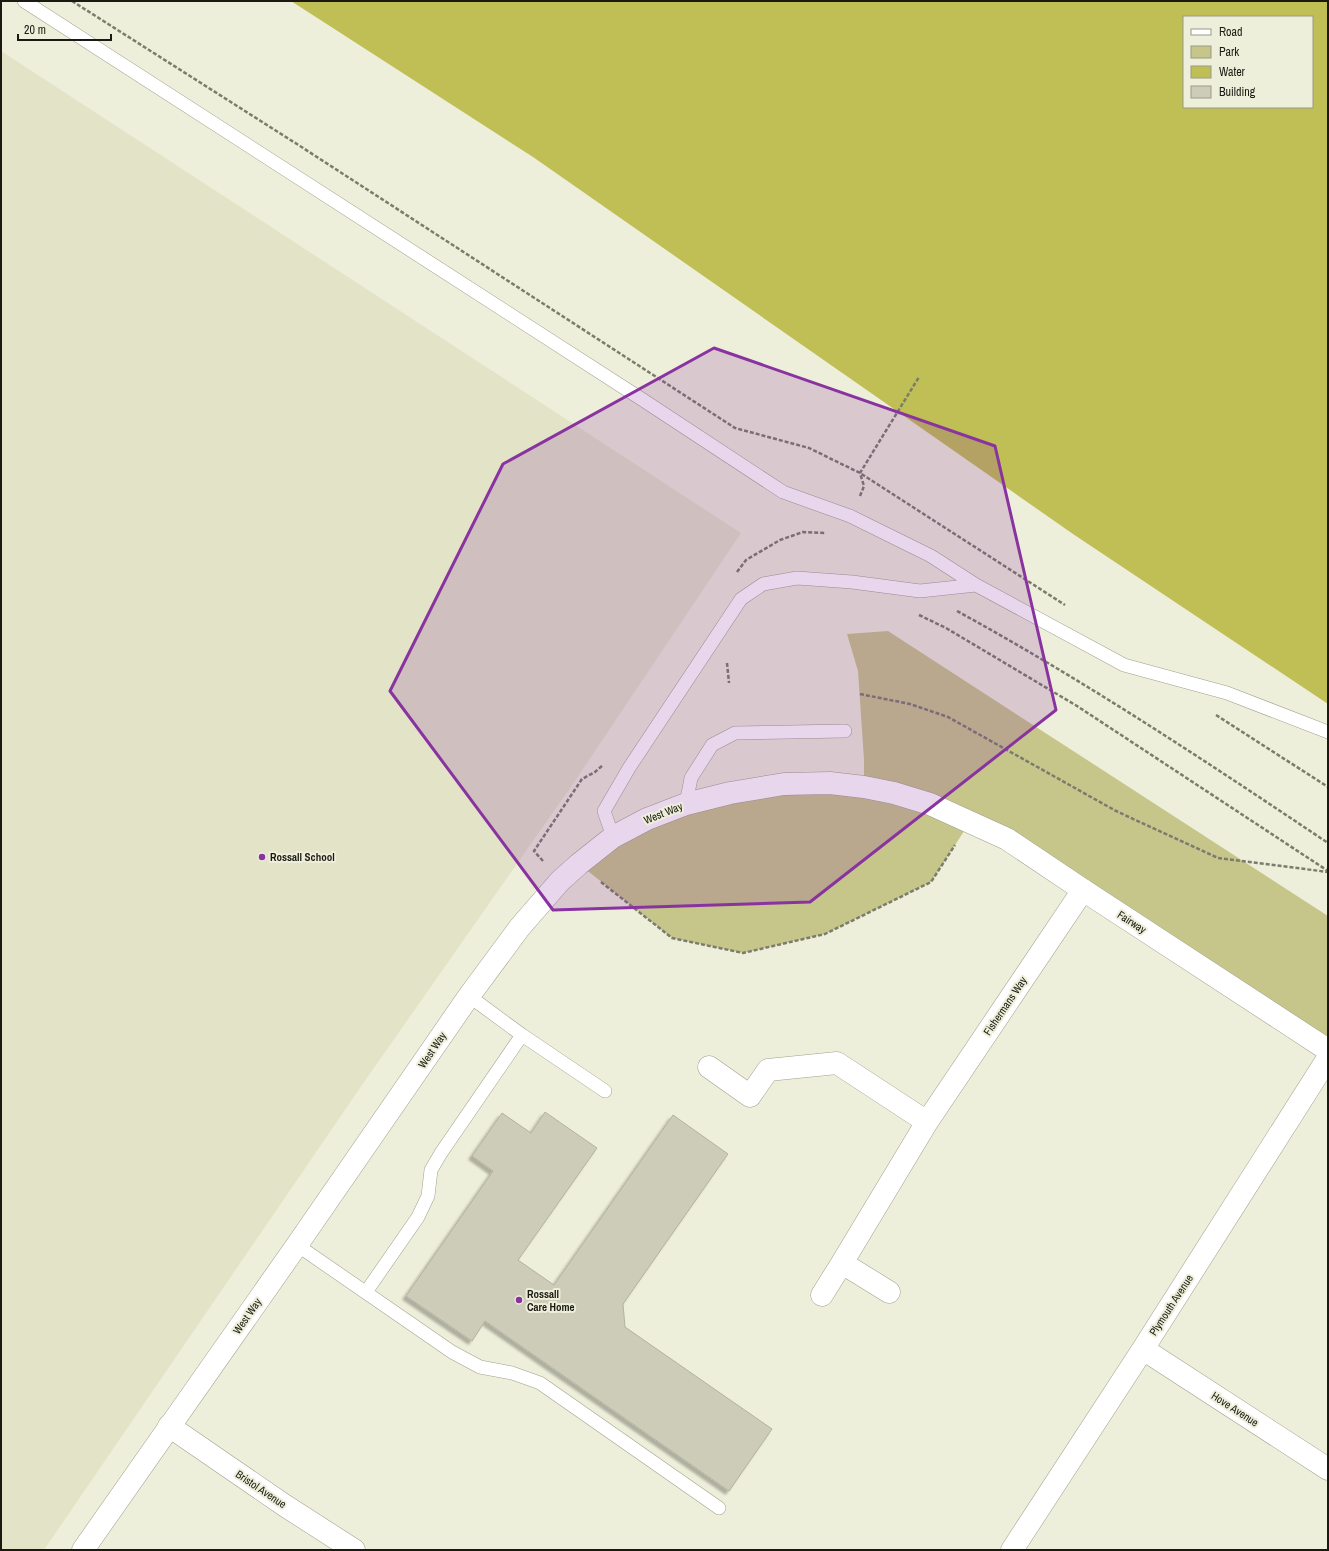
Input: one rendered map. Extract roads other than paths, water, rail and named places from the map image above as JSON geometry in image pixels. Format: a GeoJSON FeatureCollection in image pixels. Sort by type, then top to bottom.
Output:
{"type":"FeatureCollection","features":[{"type":"Feature","properties":{"kind":"street","name":"West Way"},"geometry":{"type":"LineString","coordinates":[[83,1550],[297,1245],[469,996],[520,926],[560,881],[579,864],[613,837],[647,819],[686,804],[730,793],[784,784],[830,783],[864,787],[894,793],[930,804]]}},
{"type":"Feature","properties":{"kind":"street","name":"Fairway"},"geometry":{"type":"LineString","coordinates":[[930,804],[1007,839],[1328,1050]]}},
{"type":"Feature","properties":{"kind":"street","name":"Fishermans Way"},"geometry":{"type":"LineString","coordinates":[[822,1295],[928,1122],[1083,890]]}},
{"type":"Feature","properties":{"kind":"street","name":"Plymouth Avenue"},"geometry":{"type":"LineString","coordinates":[[1012,1550],[1143,1349],[1328,1058]]}},
{"type":"Feature","properties":{"kind":"street"},"geometry":{"type":"LineString","coordinates":[[709,1067],[750,1096],[768,1070],[837,1063],[928,1122]]}},
{"type":"Feature","properties":{"kind":"street"},"geometry":{"type":"LineString","coordinates":[[842,1263],[889,1292]]}},
{"type":"Feature","properties":{"kind":"street","name":"Hove Avenue"},"geometry":{"type":"LineString","coordinates":[[1143,1349],[1328,1468]]}},
{"type":"Feature","properties":{"kind":"street","name":"Bristol Avenue"},"geometry":{"type":"LineString","coordinates":[[169,1426],[284,1505],[354,1550]]}},
{"type":"Feature","properties":{"kind":"lane"},"geometry":{"type":"LineString","coordinates":[[24,1],[643,400],[783,492],[850,516],[931,556],[976,585],[1124,665],[1227,693],[1328,732]]}},
{"type":"Feature","properties":{"kind":"lane"},"geometry":{"type":"LineString","coordinates":[[613,837],[604,812],[629,768],[741,599],[763,584],[797,578],[852,582],[920,591],[976,585]]}},
{"type":"Feature","properties":{"kind":"lane"},"geometry":{"type":"LineString","coordinates":[[686,804],[691,778],[712,745],[735,733],[845,731]]}},
{"type":"Feature","properties":{"kind":"lane"},"geometry":{"type":"LineString","coordinates":[[469,996],[604,1091]]}},
{"type":"Feature","properties":{"kind":"lane"},"geometry":{"type":"LineString","coordinates":[[366,1292],[418,1217],[428,1196],[431,1170],[441,1153],[522,1034]]}},
{"type":"Feature","properties":{"kind":"lane"},"geometry":{"type":"LineString","coordinates":[[297,1245],[452,1352],[480,1367],[512,1373],[540,1383],[719,1508]]}},
{"type":"Feature","properties":{"kind":"water"},"geometry":{"type":"Polygon","coordinates":[[[291,1],[1328,1],[1328,704],[1073,534],[533,157],[291,1]]]}},
{"type":"Feature","properties":{"kind":"place","name":"Rossall School"},"geometry":{"type":"Point","coordinates":[262,857]}},
{"type":"Feature","properties":{"kind":"place","name":"Rossall Care Home"},"geometry":{"type":"Point","coordinates":[519,1300]}}]}
